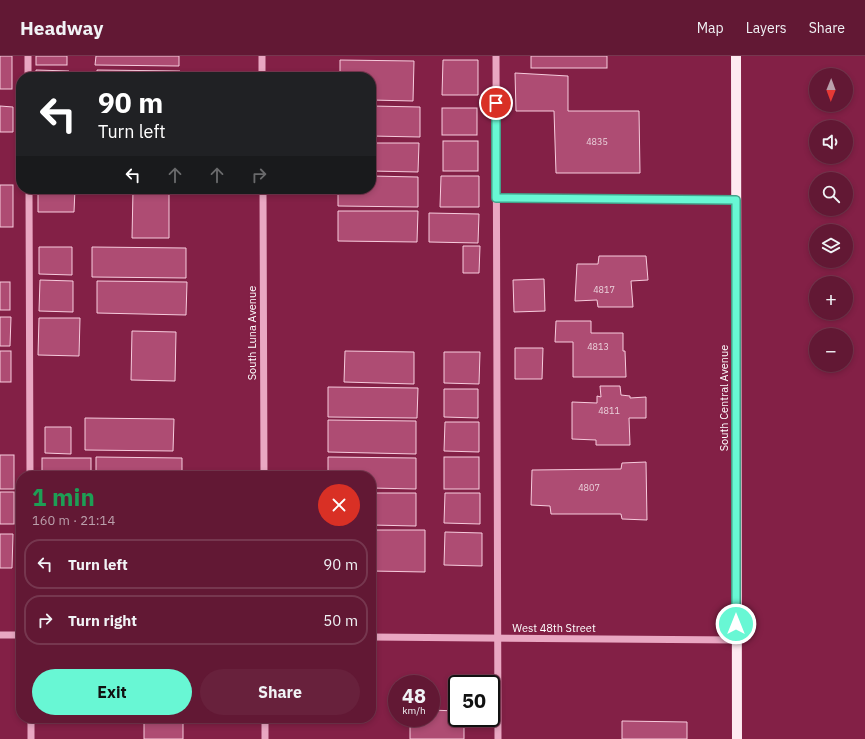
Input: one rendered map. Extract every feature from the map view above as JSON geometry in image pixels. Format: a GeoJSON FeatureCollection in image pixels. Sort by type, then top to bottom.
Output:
{"type":"FeatureCollection","features":[{"type":"Feature","properties":{"kind":"main road","name":"South Central Avenue"},"geometry":{"type":"LineString","coordinates":[[736,56],[737,739]]}},
{"type":"Feature","properties":{"kind":"street"},"geometry":{"type":"LineString","coordinates":[[28,56],[28,72]]}},
{"type":"Feature","properties":{"kind":"street"},"geometry":{"type":"LineString","coordinates":[[262,56],[262,72]]}},
{"type":"Feature","properties":{"kind":"street"},"geometry":{"type":"LineString","coordinates":[[496,56],[498,739]]}},
{"type":"Feature","properties":{"kind":"street"},"geometry":{"type":"LineString","coordinates":[[29,194],[30,471]]}},
{"type":"Feature","properties":{"kind":"street","name":"South Luna Avenue"},"geometry":{"type":"LineString","coordinates":[[263,194],[264,471]]}},
{"type":"Feature","properties":{"kind":"street"},"geometry":{"type":"LineString","coordinates":[[496,198],[736,200]]}},
{"type":"Feature","properties":{"kind":"street"},"geometry":{"type":"LineString","coordinates":[[0,635],[16,635]]}},
{"type":"Feature","properties":{"kind":"street","name":"West 48th Street"},"geometry":{"type":"LineString","coordinates":[[376,637],[736,640]]}},
{"type":"Feature","properties":{"kind":"street"},"geometry":{"type":"LineString","coordinates":[[31,723],[31,739]]}},
{"type":"Feature","properties":{"kind":"street"},"geometry":{"type":"LineString","coordinates":[[265,723],[265,739]]}},
{"type":"Feature","properties":{"kind":"building"},"geometry":{"type":"Polygon","coordinates":[[[0,56],[12,56],[12,89],[0,89],[0,56]]]}},
{"type":"Feature","properties":{"kind":"building"},"geometry":{"type":"Polygon","coordinates":[[[36,56],[67,56],[67,65],[36,65],[36,56]]]}},
{"type":"Feature","properties":{"kind":"building"},"geometry":{"type":"Polygon","coordinates":[[[96,56],[179,56],[179,66],[95,65],[96,56]]]}},
{"type":"Feature","properties":{"kind":"building"},"geometry":{"type":"Polygon","coordinates":[[[531,56],[607,56],[607,68],[531,68],[531,56]]]}},
{"type":"Feature","properties":{"kind":"building"},"geometry":{"type":"Polygon","coordinates":[[[340,60],[414,61],[413,101],[376,100],[376,72],[340,72],[340,60]]]}},
{"type":"Feature","properties":{"kind":"building"},"geometry":{"type":"Polygon","coordinates":[[[443,60],[478,60],[478,95],[442,95],[443,60]]]}},
{"type":"Feature","properties":{"kind":"building"},"geometry":{"type":"Polygon","coordinates":[[[36,70],[69,71],[69,72],[36,72],[36,70]]]}},
{"type":"Feature","properties":{"kind":"building"},"geometry":{"type":"Polygon","coordinates":[[[97,70],[180,71],[180,72],[97,72],[97,70]]]}},
{"type":"Feature","properties":{"kind":"building"},"geometry":{"type":"Polygon","coordinates":[[[515,73],[568,76],[568,111],[639,111],[640,173],[556,173],[554,111],[516,111],[515,73]]]}},
{"type":"Feature","properties":{"kind":"building"},"geometry":{"type":"Polygon","coordinates":[[[0,106],[13,107],[13,132],[0,132],[0,106]]]}},
{"type":"Feature","properties":{"kind":"building"},"geometry":{"type":"Polygon","coordinates":[[[376,106],[420,107],[420,137],[376,136],[376,106]]]}},
{"type":"Feature","properties":{"kind":"building"},"geometry":{"type":"Polygon","coordinates":[[[442,108],[477,108],[477,135],[442,135],[442,108]]]}},
{"type":"Feature","properties":{"kind":"building"},"geometry":{"type":"Polygon","coordinates":[[[443,141],[478,141],[478,171],[443,171],[443,141]]]}},
{"type":"Feature","properties":{"kind":"building"},"geometry":{"type":"Polygon","coordinates":[[[376,143],[419,143],[418,172],[376,171],[376,143]]]}},
{"type":"Feature","properties":{"kind":"building"},"geometry":{"type":"Polygon","coordinates":[[[376,176],[418,177],[418,207],[338,206],[338,194],[376,194],[376,176]]]}},
{"type":"Feature","properties":{"kind":"building"},"geometry":{"type":"Polygon","coordinates":[[[441,176],[479,176],[479,207],[440,207],[441,176]]]}},
{"type":"Feature","properties":{"kind":"building"},"geometry":{"type":"Polygon","coordinates":[[[0,185],[13,185],[13,227],[0,227],[0,185]]]}},
{"type":"Feature","properties":{"kind":"building"},"geometry":{"type":"Polygon","coordinates":[[[38,194],[75,194],[74,212],[38,212],[38,194]]]}},
{"type":"Feature","properties":{"kind":"building"},"geometry":{"type":"Polygon","coordinates":[[[133,194],[169,194],[169,238],[132,238],[133,194]]]}},
{"type":"Feature","properties":{"kind":"building"},"geometry":{"type":"Polygon","coordinates":[[[338,211],[418,211],[417,242],[338,241],[338,211]]]}},
{"type":"Feature","properties":{"kind":"building"},"geometry":{"type":"Polygon","coordinates":[[[429,213],[479,214],[478,243],[429,242],[429,213]]]}},
{"type":"Feature","properties":{"kind":"building"},"geometry":{"type":"Polygon","coordinates":[[[463,246],[480,246],[479,273],[463,273],[463,246]]]}},
{"type":"Feature","properties":{"kind":"building"},"geometry":{"type":"Polygon","coordinates":[[[39,247],[72,247],[72,275],[39,274],[39,247]]]}},
{"type":"Feature","properties":{"kind":"building"},"geometry":{"type":"Polygon","coordinates":[[[92,247],[186,248],[186,278],[92,277],[92,247]]]}},
{"type":"Feature","properties":{"kind":"building"},"geometry":{"type":"Polygon","coordinates":[[[599,256],[646,256],[648,280],[631,281],[633,307],[598,307],[597,300],[575,301],[577,264],[598,264],[599,256]]]}},
{"type":"Feature","properties":{"kind":"building"},"geometry":{"type":"Polygon","coordinates":[[[544,279],[545,311],[514,312],[513,280],[544,279]]]}},
{"type":"Feature","properties":{"kind":"building"},"geometry":{"type":"Polygon","coordinates":[[[40,280],[73,281],[73,312],[39,311],[40,280]]]}},
{"type":"Feature","properties":{"kind":"building"},"geometry":{"type":"Polygon","coordinates":[[[97,281],[187,282],[186,315],[97,313],[97,281]]]}},
{"type":"Feature","properties":{"kind":"building"},"geometry":{"type":"Polygon","coordinates":[[[0,282],[10,282],[10,310],[0,310],[0,282]]]}},
{"type":"Feature","properties":{"kind":"building"},"geometry":{"type":"Polygon","coordinates":[[[0,317],[11,317],[10,346],[0,346],[0,317]]]}},
{"type":"Feature","properties":{"kind":"building"},"geometry":{"type":"Polygon","coordinates":[[[39,318],[80,318],[79,356],[38,355],[39,318]]]}},
{"type":"Feature","properties":{"kind":"building"},"geometry":{"type":"Polygon","coordinates":[[[556,321],[591,321],[591,333],[623,333],[623,351],[625,351],[626,377],[573,377],[573,342],[555,342],[556,321]]]}},
{"type":"Feature","properties":{"kind":"building"},"geometry":{"type":"Polygon","coordinates":[[[132,331],[176,332],[175,381],[131,380],[132,331]]]}},
{"type":"Feature","properties":{"kind":"building"},"geometry":{"type":"Polygon","coordinates":[[[515,348],[543,348],[542,379],[515,379],[515,348]]]}},
{"type":"Feature","properties":{"kind":"building"},"geometry":{"type":"Polygon","coordinates":[[[0,351],[11,351],[11,382],[0,382],[0,351]]]}},
{"type":"Feature","properties":{"kind":"building"},"geometry":{"type":"Polygon","coordinates":[[[345,351],[414,352],[414,384],[344,382],[345,351]]]}},
{"type":"Feature","properties":{"kind":"building"},"geometry":{"type":"Polygon","coordinates":[[[444,352],[480,352],[479,384],[444,383],[444,352]]]}},
{"type":"Feature","properties":{"kind":"building"},"geometry":{"type":"Polygon","coordinates":[[[600,386],[620,386],[621,395],[630,396],[630,398],[646,397],[646,418],[629,418],[630,445],[596,445],[596,440],[572,439],[572,402],[597,403],[597,396],[601,397],[600,386]]]}},
{"type":"Feature","properties":{"kind":"building"},"geometry":{"type":"Polygon","coordinates":[[[328,387],[418,388],[417,418],[328,417],[328,387]]]}},
{"type":"Feature","properties":{"kind":"building"},"geometry":{"type":"Polygon","coordinates":[[[444,389],[478,389],[478,418],[444,417],[444,389]]]}},
{"type":"Feature","properties":{"kind":"building"},"geometry":{"type":"Polygon","coordinates":[[[85,418],[174,419],[173,451],[85,450],[85,418]]]}},
{"type":"Feature","properties":{"kind":"building"},"geometry":{"type":"Polygon","coordinates":[[[328,420],[416,421],[416,454],[328,452],[328,420]]]}},
{"type":"Feature","properties":{"kind":"building"},"geometry":{"type":"Polygon","coordinates":[[[445,422],[479,422],[479,452],[444,451],[445,422]]]}},
{"type":"Feature","properties":{"kind":"building"},"geometry":{"type":"Polygon","coordinates":[[[45,427],[71,427],[71,454],[45,453],[45,427]]]}},
{"type":"Feature","properties":{"kind":"building"},"geometry":{"type":"Polygon","coordinates":[[[0,455],[14,455],[14,489],[0,489],[0,455]]]}},
{"type":"Feature","properties":{"kind":"building"},"geometry":{"type":"Polygon","coordinates":[[[96,457],[182,458],[182,471],[96,471],[96,457]]]}},
{"type":"Feature","properties":{"kind":"building"},"geometry":{"type":"Polygon","coordinates":[[[328,457],[416,458],[416,489],[376,488],[376,471],[328,471],[328,457]]]}},
{"type":"Feature","properties":{"kind":"building"},"geometry":{"type":"Polygon","coordinates":[[[444,457],[479,457],[479,489],[444,489],[444,457]]]}},
{"type":"Feature","properties":{"kind":"building"},"geometry":{"type":"Polygon","coordinates":[[[42,458],[91,458],[91,471],[42,471],[42,458]]]}},
{"type":"Feature","properties":{"kind":"building"},"geometry":{"type":"Polygon","coordinates":[[[646,462],[647,520],[622,519],[621,514],[551,514],[550,506],[531,505],[532,470],[621,469],[622,463],[646,462]]]}},
{"type":"Feature","properties":{"kind":"building"},"geometry":{"type":"Polygon","coordinates":[[[0,492],[14,492],[14,524],[0,524],[0,492]]]}},
{"type":"Feature","properties":{"kind":"building"},"geometry":{"type":"Polygon","coordinates":[[[376,493],[416,493],[416,526],[376,525],[376,493]]]}},
{"type":"Feature","properties":{"kind":"building"},"geometry":{"type":"Polygon","coordinates":[[[445,493],[480,493],[480,524],[444,523],[445,493]]]}},
{"type":"Feature","properties":{"kind":"building"},"geometry":{"type":"Polygon","coordinates":[[[376,530],[425,530],[425,572],[376,571],[376,530]]]}},
{"type":"Feature","properties":{"kind":"building"},"geometry":{"type":"Polygon","coordinates":[[[445,532],[482,533],[482,566],[444,565],[445,532]]]}},
{"type":"Feature","properties":{"kind":"building"},"geometry":{"type":"Polygon","coordinates":[[[0,534],[13,534],[12,568],[0,568],[0,534]]]}},
{"type":"Feature","properties":{"kind":"building"},"geometry":{"type":"Polygon","coordinates":[[[440,710],[448,711],[448,727],[464,727],[464,739],[410,739],[410,727],[440,727],[440,710]]]}},
{"type":"Feature","properties":{"kind":"building"},"geometry":{"type":"Polygon","coordinates":[[[622,721],[687,722],[687,739],[622,739],[622,721]]]}},
{"type":"Feature","properties":{"kind":"building"},"geometry":{"type":"Polygon","coordinates":[[[144,723],[183,723],[183,739],[144,739],[144,723]]]}},
{"type":"Feature","properties":{"kind":"route"},"geometry":{"type":"LineString","coordinates":[[496,103],[496,198],[736,200],[736,624]]}}]}
